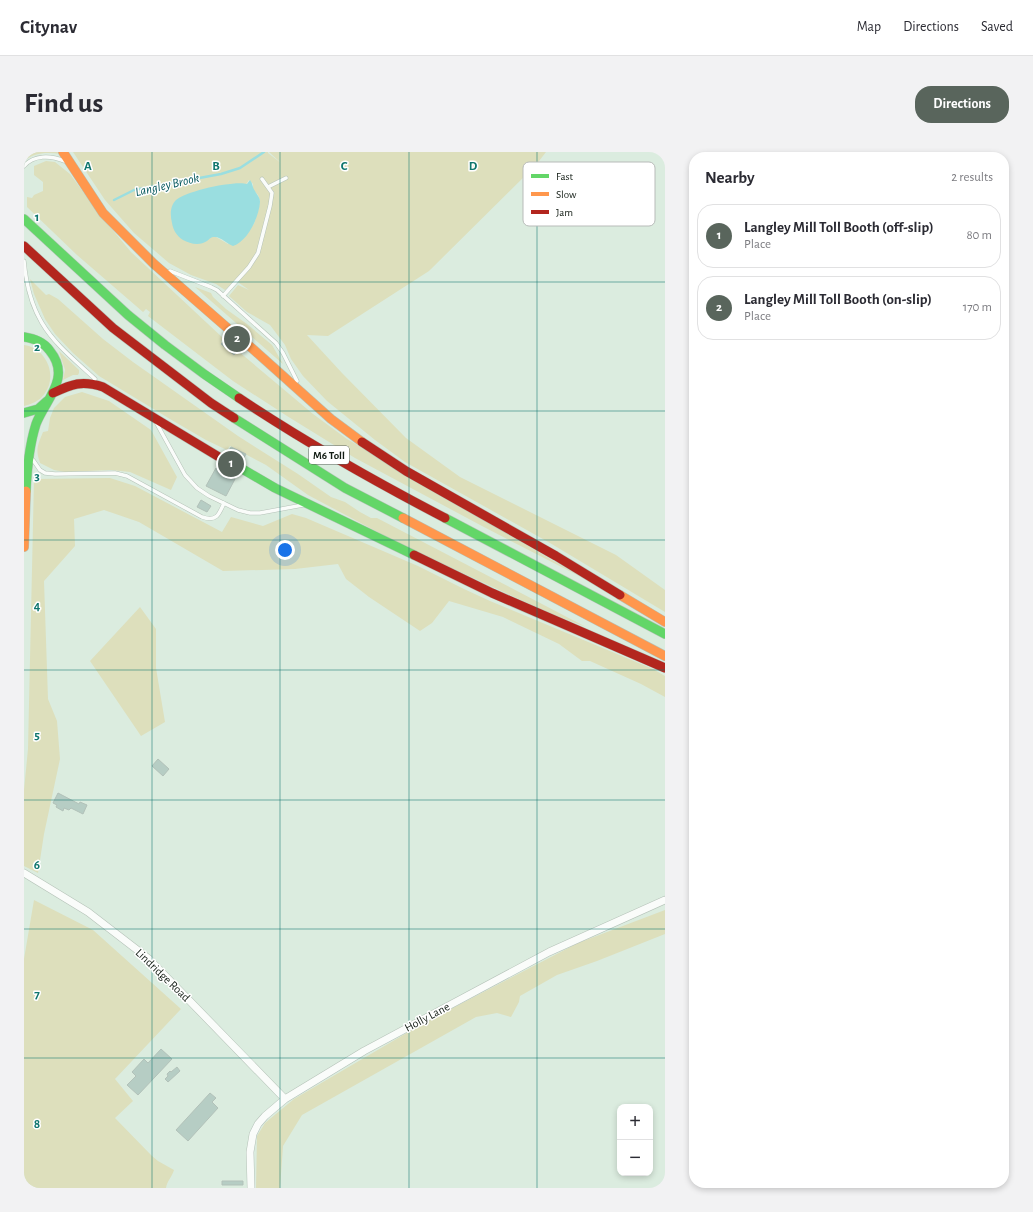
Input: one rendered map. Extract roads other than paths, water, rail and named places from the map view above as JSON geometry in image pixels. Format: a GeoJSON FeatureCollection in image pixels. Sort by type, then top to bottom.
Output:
{"type":"FeatureCollection","features":[{"type":"Feature","properties":{"kind":"highway"},"geometry":{"type":"LineString","coordinates":[[63,152],[103,213],[154,264],[232,332]]}},
{"type":"Feature","properties":{"kind":"highway","name":"M6 Toll"},"geometry":{"type":"LineString","coordinates":[[26,221],[128,315],[165,345],[204,374],[278,424],[395,492],[665,634]]}},
{"type":"Feature","properties":{"kind":"highway","name":"M6 Toll"},"geometry":{"type":"LineString","coordinates":[[24,246],[113,328],[205,398],[266,440],[345,488],[665,656]]}},
{"type":"Feature","properties":{"kind":"highway"},"geometry":{"type":"LineString","coordinates":[[24,547],[29,452],[37,422],[52,396],[57,383],[58,374],[55,357],[51,351],[37,340],[25,336]]}},
{"type":"Feature","properties":{"kind":"highway","name":"M6 Toll"},"geometry":{"type":"LineString","coordinates":[[245,342],[331,419],[406,471],[556,556],[665,622]]}},
{"type":"Feature","properties":{"kind":"highway"},"geometry":{"type":"LineString","coordinates":[[24,413],[38,409],[52,396],[73,384],[93,384],[103,387],[224,460]]}},
{"type":"Feature","properties":{"kind":"highway"},"geometry":{"type":"LineString","coordinates":[[239,467],[275,488],[492,593],[665,668]]}},
{"type":"Feature","properties":{"kind":"street","name":"Lindridge Road"},"geometry":{"type":"LineString","coordinates":[[24,873],[88,912],[149,959],[285,1099]]}},
{"type":"Feature","properties":{"kind":"street","name":"Holly Lane"},"geometry":{"type":"LineString","coordinates":[[251,1188],[250,1152],[253,1134],[258,1124],[265,1116],[285,1099],[364,1051],[542,955],[665,900]]}},
{"type":"Feature","properties":{"kind":"lane"},"geometry":{"type":"LineString","coordinates":[[24,166],[37,158],[49,157],[58,158],[70,164]]}},
{"type":"Feature","properties":{"kind":"lane"},"geometry":{"type":"LineString","coordinates":[[268,187],[286,178]]}},
{"type":"Feature","properties":{"kind":"lane"},"geometry":{"type":"LineString","coordinates":[[223,296],[249,267],[258,253],[272,193],[262,179]]}},
{"type":"Feature","properties":{"kind":"lane"},"geometry":{"type":"LineString","coordinates":[[24,261],[26,277],[34,307],[42,324],[53,339],[103,387]]}},
{"type":"Feature","properties":{"kind":"lane"},"geometry":{"type":"LineString","coordinates":[[154,264],[211,287],[223,296],[276,343],[283,353],[303,394]]}},
{"type":"Feature","properties":{"kind":"lane"},"geometry":{"type":"LineString","coordinates":[[153,417],[185,475],[197,488],[224,503],[238,510],[250,513],[260,513],[310,504]]}},
{"type":"Feature","properties":{"kind":"lane"},"geometry":{"type":"LineString","coordinates":[[29,452],[40,470],[45,473],[114,473],[127,476],[202,517],[209,519],[215,518],[224,503]]}},
{"type":"Feature","properties":{"kind":"water"},"geometry":{"type":"Polygon","coordinates":[[[250,180],[260,199],[260,202],[252,228],[243,239],[233,246],[220,238],[215,237],[204,243],[198,244],[189,243],[179,237],[171,220],[172,208],[176,200],[189,193],[211,187],[241,183],[247,184],[250,180]]]}},
{"type":"Feature","properties":{"kind":"waterway","name":"Langley Brook"},"geometry":{"type":"LineString","coordinates":[[114,200],[134,190],[221,174],[240,168],[264,152]]}},
{"type":"Feature","properties":{"kind":"place","name":"Langley Mill Toll Booth (on-slip)"},"geometry":{"type":"Point","coordinates":[237,339]}},
{"type":"Feature","properties":{"kind":"place","name":"Langley Mill Toll Booth (off-slip)"},"geometry":{"type":"Point","coordinates":[231,464]}}]}
